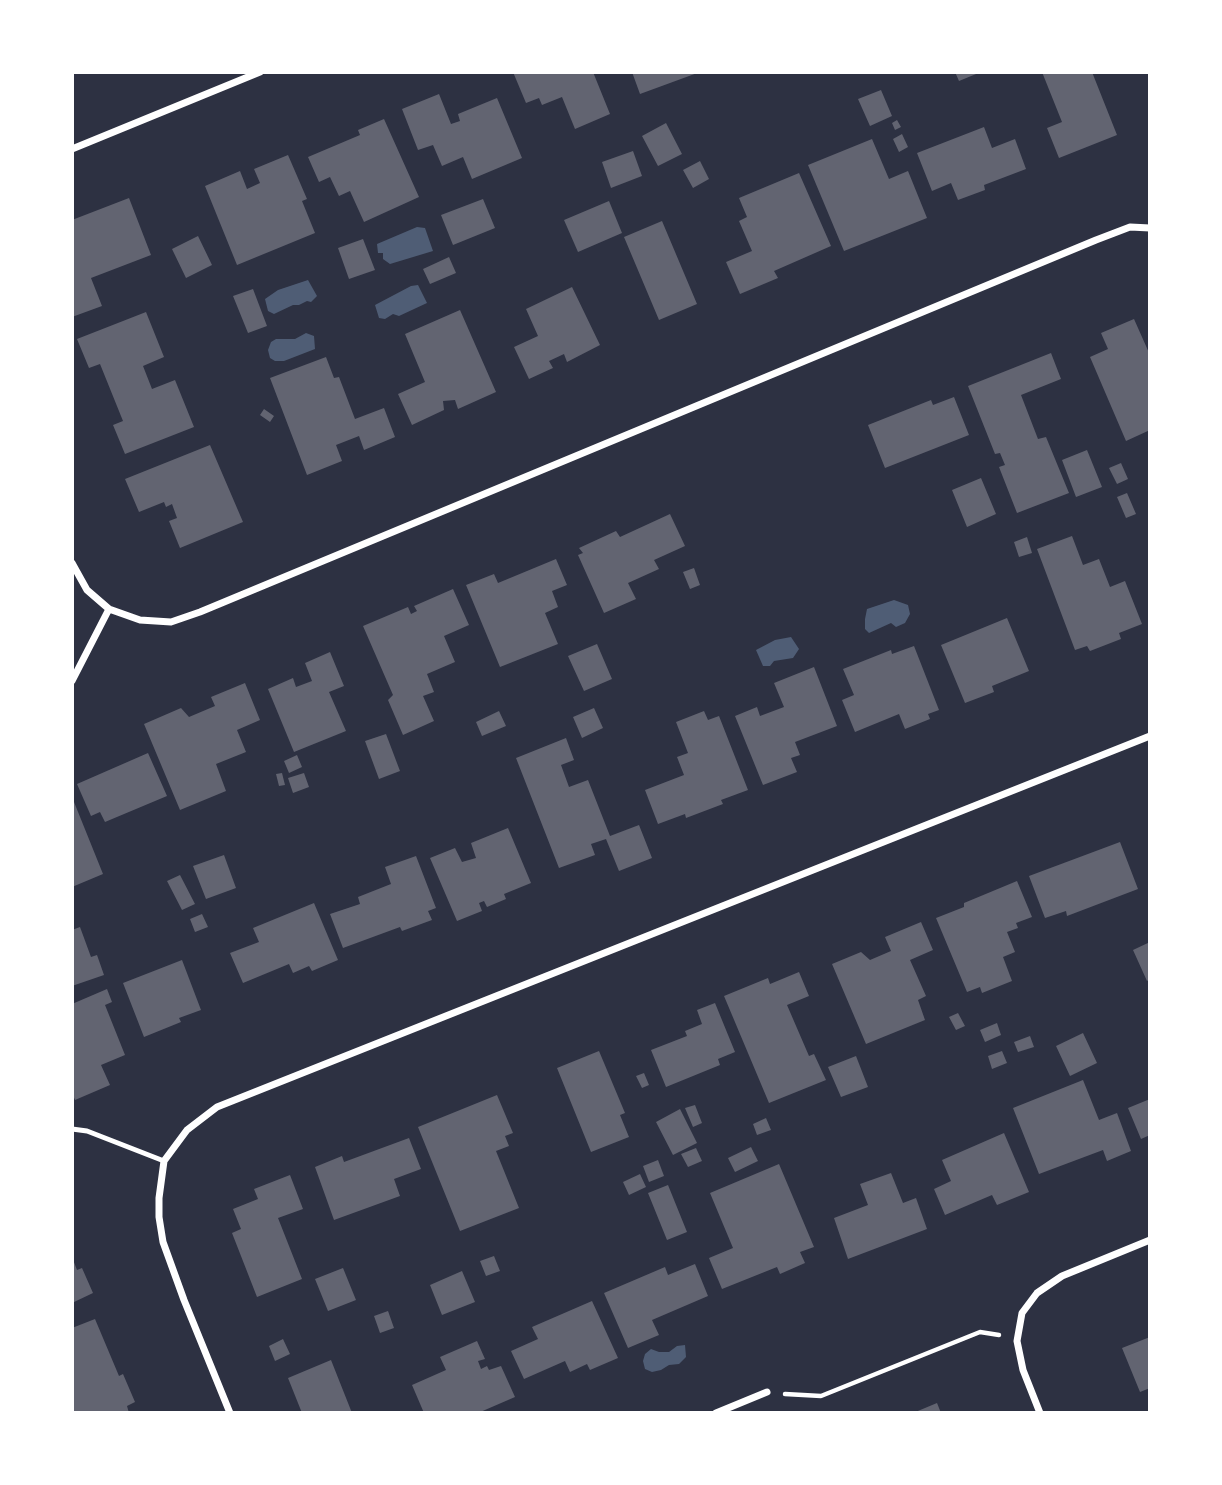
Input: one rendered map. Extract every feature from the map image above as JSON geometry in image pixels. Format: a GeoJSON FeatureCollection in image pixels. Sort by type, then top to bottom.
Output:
{"type":"FeatureCollection","features":[{"type":"Feature","properties":{"kind":"street"},"geometry":{"type":"LineString","coordinates":[[72,149],[260,72]]}},
{"type":"Feature","properties":{"kind":"street"},"geometry":{"type":"LineString","coordinates":[[72,563],[87,590],[109,608],[140,620],[171,622],[1096,240],[1130,227],[1150,228]]}},
{"type":"Feature","properties":{"kind":"street"},"geometry":{"type":"LineString","coordinates":[[72,681],[109,608]]}},
{"type":"Feature","properties":{"kind":"street"},"geometry":{"type":"LineString","coordinates":[[230,1413],[163,1242],[159,1217],[164,1161],[187,1130],[217,1107],[1150,736]]}},
{"type":"Feature","properties":{"kind":"street"},"geometry":{"type":"LineString","coordinates":[[1040,1413],[1023,1370],[1018,1339],[1022,1313],[1037,1293],[1062,1276],[1150,1240]]}},
{"type":"Feature","properties":{"kind":"street"},"geometry":{"type":"LineString","coordinates":[[716,1413],[767,1392]]}},
{"type":"Feature","properties":{"kind":"lane"},"geometry":{"type":"LineString","coordinates":[[72,1129],[88,1131],[164,1161]]}},
{"type":"Feature","properties":{"kind":"path"},"geometry":{"type":"LineString","coordinates":[[767,1392],[821,1396],[980,1332],[1018,1339]]}},
{"type":"Feature","properties":{"kind":"water"},"geometry":{"type":"Polygon","coordinates":[[[417,227],[425,228],[433,251],[390,264],[383,259],[383,253],[378,253],[377,244],[417,227]]]}},
{"type":"Feature","properties":{"kind":"water"},"geometry":{"type":"Polygon","coordinates":[[[308,280],[317,296],[311,302],[293,305],[274,314],[268,311],[265,299],[278,290],[308,280]]]}},
{"type":"Feature","properties":{"kind":"water"},"geometry":{"type":"Polygon","coordinates":[[[418,285],[427,303],[399,316],[393,314],[385,319],[379,318],[375,305],[418,285]]]}},
{"type":"Feature","properties":{"kind":"water"},"geometry":{"type":"Polygon","coordinates":[[[306,333],[314,336],[315,349],[284,361],[270,358],[268,350],[271,342],[276,339],[295,339],[306,333]]]}},
{"type":"Feature","properties":{"kind":"water"},"geometry":{"type":"Polygon","coordinates":[[[894,600],[908,605],[910,614],[905,623],[896,627],[891,623],[869,633],[865,629],[867,609],[894,600]]]}},
{"type":"Feature","properties":{"kind":"water"},"geometry":{"type":"Polygon","coordinates":[[[791,637],[799,649],[793,658],[763,666],[756,650],[775,640],[791,637]]]}},
{"type":"Feature","properties":{"kind":"water"},"geometry":{"type":"Polygon","coordinates":[[[685,1345],[686,1357],[679,1364],[652,1372],[645,1369],[645,1354],[651,1349],[669,1352],[677,1346],[685,1345]]]}},
{"type":"Feature","properties":{"kind":"building"},"geometry":{"type":"Polygon","coordinates":[[[513,72],[593,72],[610,114],[575,129],[562,97],[542,105],[539,98],[526,103],[513,72]]]}},
{"type":"Feature","properties":{"kind":"building"},"geometry":{"type":"Polygon","coordinates":[[[632,72],[700,72],[640,94],[632,72]]]}},
{"type":"Feature","properties":{"kind":"building"},"geometry":{"type":"Polygon","coordinates":[[[955,72],[981,72],[959,81],[955,72]]]}},
{"type":"Feature","properties":{"kind":"building"},"geometry":{"type":"Polygon","coordinates":[[[1042,72],[1092,72],[1117,135],[1059,158],[1047,128],[1062,122],[1042,72]]]}},
{"type":"Feature","properties":{"kind":"building"},"geometry":{"type":"Polygon","coordinates":[[[881,90],[892,116],[870,126],[858,99],[881,90]]]}},
{"type":"Feature","properties":{"kind":"building"},"geometry":{"type":"Polygon","coordinates":[[[439,94],[451,124],[460,121],[458,114],[497,98],[522,158],[472,179],[463,157],[442,166],[433,145],[418,150],[402,109],[439,94]]]}},
{"type":"Feature","properties":{"kind":"building"},"geometry":{"type":"Polygon","coordinates":[[[384,119],[419,197],[364,222],[350,191],[339,196],[330,177],[319,182],[308,157],[360,135],[358,130],[384,119]]]}},
{"type":"Feature","properties":{"kind":"building"},"geometry":{"type":"Polygon","coordinates":[[[897,120],[901,127],[895,130],[892,123],[897,120]]]}},
{"type":"Feature","properties":{"kind":"building"},"geometry":{"type":"Polygon","coordinates":[[[666,123],[682,154],[658,166],[642,136],[666,123]]]}},
{"type":"Feature","properties":{"kind":"building"},"geometry":{"type":"Polygon","coordinates":[[[984,127],[992,148],[1015,139],[1026,169],[984,185],[985,190],[958,200],[951,183],[932,191],[917,153],[984,127]]]}},
{"type":"Feature","properties":{"kind":"building"},"geometry":{"type":"Polygon","coordinates":[[[902,134],[908,147],[899,152],[893,139],[902,134]]]}},
{"type":"Feature","properties":{"kind":"building"},"geometry":{"type":"Polygon","coordinates":[[[872,139],[889,179],[908,171],[927,218],[844,251],[808,165],[872,139]]]}},
{"type":"Feature","properties":{"kind":"building"},"geometry":{"type":"Polygon","coordinates":[[[633,151],[642,176],[611,188],[602,162],[633,151]]]}},
{"type":"Feature","properties":{"kind":"building"},"geometry":{"type":"Polygon","coordinates":[[[288,155],[307,199],[302,201],[315,233],[237,265],[205,186],[240,171],[247,189],[260,183],[254,169],[288,155]]]}},
{"type":"Feature","properties":{"kind":"building"},"geometry":{"type":"Polygon","coordinates":[[[700,161],[709,179],[693,188],[683,170],[700,161]]]}},
{"type":"Feature","properties":{"kind":"building"},"geometry":{"type":"Polygon","coordinates":[[[799,173],[831,246],[774,271],[778,278],[740,294],[726,262],[752,251],[739,221],[747,217],[739,198],[799,173]]]}},
{"type":"Feature","properties":{"kind":"building"},"geometry":{"type":"Polygon","coordinates":[[[129,198],[151,255],[91,278],[102,306],[72,317],[72,220],[129,198]]]}},
{"type":"Feature","properties":{"kind":"building"},"geometry":{"type":"Polygon","coordinates":[[[483,199],[495,228],[453,245],[441,215],[483,199]]]}},
{"type":"Feature","properties":{"kind":"building"},"geometry":{"type":"Polygon","coordinates":[[[609,201],[622,233],[578,252],[564,220],[609,201]]]}},
{"type":"Feature","properties":{"kind":"building"},"geometry":{"type":"Polygon","coordinates":[[[662,221],[697,304],[659,320],[624,237],[662,221]]]}},
{"type":"Feature","properties":{"kind":"building"},"geometry":{"type":"Polygon","coordinates":[[[198,236],[212,265],[186,278],[172,249],[198,236]]]}},
{"type":"Feature","properties":{"kind":"building"},"geometry":{"type":"Polygon","coordinates":[[[363,239],[375,270],[349,279],[338,248],[363,239]]]}},
{"type":"Feature","properties":{"kind":"building"},"geometry":{"type":"Polygon","coordinates":[[[449,257],[456,273],[430,284],[423,269],[449,257]]]}},
{"type":"Feature","properties":{"kind":"building"},"geometry":{"type":"Polygon","coordinates":[[[572,287],[600,345],[567,362],[564,354],[549,361],[553,368],[529,379],[514,347],[538,336],[526,309],[572,287]]]}},
{"type":"Feature","properties":{"kind":"building"},"geometry":{"type":"Polygon","coordinates":[[[253,289],[267,326],[248,333],[233,296],[253,289]]]}},
{"type":"Feature","properties":{"kind":"building"},"geometry":{"type":"Polygon","coordinates":[[[460,310],[496,392],[458,409],[455,400],[443,401],[444,410],[412,425],[398,394],[425,382],[405,334],[460,310]]]}},
{"type":"Feature","properties":{"kind":"building"},"geometry":{"type":"Polygon","coordinates":[[[146,312],[164,357],[143,366],[152,389],[175,380],[194,427],[125,454],[113,425],[123,421],[100,364],[89,368],[77,339],[146,312]]]}},
{"type":"Feature","properties":{"kind":"building"},"geometry":{"type":"Polygon","coordinates":[[[1134,319],[1150,355],[1150,430],[1126,441],[1090,357],[1108,349],[1101,333],[1134,319]]]}},
{"type":"Feature","properties":{"kind":"building"},"geometry":{"type":"Polygon","coordinates":[[[1051,353],[1061,379],[1021,395],[1038,439],[1046,437],[1069,493],[1017,513],[999,467],[1005,465],[1000,453],[995,454],[968,386],[1051,353]]]}},
{"type":"Feature","properties":{"kind":"building"},"geometry":{"type":"Polygon","coordinates":[[[326,357],[334,378],[339,377],[355,419],[384,408],[395,437],[364,450],[359,436],[336,445],[342,461],[307,475],[270,378],[326,357]]]}},
{"type":"Feature","properties":{"kind":"building"},"geometry":{"type":"Polygon","coordinates":[[[954,397],[969,435],[885,468],[868,425],[931,400],[933,405],[954,397]]]}},
{"type":"Feature","properties":{"kind":"building"},"geometry":{"type":"Polygon","coordinates":[[[264,409],[274,416],[270,422],[260,415],[264,409]]]}},
{"type":"Feature","properties":{"kind":"building"},"geometry":{"type":"Polygon","coordinates":[[[210,445],[243,522],[180,548],[169,521],[177,518],[172,504],[166,507],[164,502],[139,512],[125,479],[210,445]]]}},
{"type":"Feature","properties":{"kind":"building"},"geometry":{"type":"Polygon","coordinates":[[[1087,450],[1102,487],[1076,497],[1062,460],[1087,450]]]}},
{"type":"Feature","properties":{"kind":"building"},"geometry":{"type":"Polygon","coordinates":[[[1121,463],[1128,479],[1117,484],[1109,468],[1121,463]]]}},
{"type":"Feature","properties":{"kind":"building"},"geometry":{"type":"Polygon","coordinates":[[[981,478],[996,514],[967,527],[952,490],[981,478]]]}},
{"type":"Feature","properties":{"kind":"building"},"geometry":{"type":"Polygon","coordinates":[[[1127,493],[1136,514],[1126,518],[1117,497],[1127,493]]]}},
{"type":"Feature","properties":{"kind":"building"},"geometry":{"type":"Polygon","coordinates":[[[670,514],[685,546],[654,560],[659,569],[628,583],[636,599],[604,613],[578,555],[583,553],[579,548],[616,531],[620,537],[670,514]]]}},
{"type":"Feature","properties":{"kind":"building"},"geometry":{"type":"Polygon","coordinates":[[[1072,536],[1083,565],[1099,559],[1110,587],[1125,581],[1142,624],[1119,633],[1121,639],[1090,651],[1087,646],[1075,650],[1037,549],[1072,536]]]}},
{"type":"Feature","properties":{"kind":"building"},"geometry":{"type":"Polygon","coordinates":[[[1027,537],[1032,553],[1019,557],[1014,542],[1027,537]]]}},
{"type":"Feature","properties":{"kind":"building"},"geometry":{"type":"Polygon","coordinates":[[[556,559],[567,585],[552,591],[558,607],[545,613],[558,644],[500,667],[466,585],[494,574],[498,583],[556,559]]]}},
{"type":"Feature","properties":{"kind":"building"},"geometry":{"type":"Polygon","coordinates":[[[694,568],[700,585],[690,589],[683,572],[694,568]]]}},
{"type":"Feature","properties":{"kind":"building"},"geometry":{"type":"Polygon","coordinates":[[[453,589],[469,625],[444,636],[455,662],[427,674],[434,692],[423,696],[434,721],[403,735],[388,700],[393,695],[363,626],[408,607],[411,614],[417,611],[414,606],[453,589]]]}},
{"type":"Feature","properties":{"kind":"building"},"geometry":{"type":"Polygon","coordinates":[[[1007,618],[1029,671],[992,686],[994,692],[965,703],[941,645],[1007,618]]]}},
{"type":"Feature","properties":{"kind":"building"},"geometry":{"type":"Polygon","coordinates":[[[597,644],[612,679],[584,691],[568,656],[597,644]]]}},
{"type":"Feature","properties":{"kind":"building"},"geometry":{"type":"Polygon","coordinates":[[[914,646],[939,710],[928,714],[930,719],[905,729],[899,714],[855,732],[842,700],[854,695],[843,669],[891,650],[892,654],[914,646]]]}},
{"type":"Feature","properties":{"kind":"building"},"geometry":{"type":"Polygon","coordinates":[[[330,652],[344,686],[329,692],[346,731],[294,752],[268,689],[293,678],[296,687],[312,681],[305,663],[330,652]]]}},
{"type":"Feature","properties":{"kind":"building"},"geometry":{"type":"Polygon","coordinates":[[[814,667],[837,726],[795,742],[800,755],[791,758],[797,772],[763,785],[735,716],[757,707],[760,716],[784,707],[774,683],[814,667]]]}},
{"type":"Feature","properties":{"kind":"building"},"geometry":{"type":"Polygon","coordinates":[[[245,683],[260,720],[237,730],[246,752],[216,764],[226,791],[180,810],[144,724],[181,708],[189,717],[215,706],[211,697],[245,683]]]}},
{"type":"Feature","properties":{"kind":"building"},"geometry":{"type":"Polygon","coordinates":[[[594,708],[603,728],[582,738],[573,717],[594,708]]]}},
{"type":"Feature","properties":{"kind":"building"},"geometry":{"type":"Polygon","coordinates":[[[499,711],[506,726],[482,736],[476,722],[499,711]]]}},
{"type":"Feature","properties":{"kind":"building"},"geometry":{"type":"Polygon","coordinates":[[[704,711],[708,720],[719,716],[748,790],[721,800],[723,804],[686,818],[685,814],[658,824],[645,790],[684,775],[677,757],[688,753],[676,722],[704,711]]]}},
{"type":"Feature","properties":{"kind":"building"},"geometry":{"type":"Polygon","coordinates":[[[386,734],[400,771],[379,779],[365,741],[386,734]]]}},
{"type":"Feature","properties":{"kind":"building"},"geometry":{"type":"Polygon","coordinates":[[[566,738],[574,760],[561,765],[569,787],[588,780],[610,836],[639,825],[652,858],[619,871],[606,839],[591,844],[595,855],[559,868],[516,758],[566,738]]]}},
{"type":"Feature","properties":{"kind":"building"},"geometry":{"type":"Polygon","coordinates":[[[148,753],[167,796],[105,822],[100,812],[91,816],[77,784],[148,753]]]}},
{"type":"Feature","properties":{"kind":"building"},"geometry":{"type":"Polygon","coordinates":[[[297,755],[302,767],[289,773],[284,761],[297,755]]]}},
{"type":"Feature","properties":{"kind":"building"},"geometry":{"type":"Polygon","coordinates":[[[282,773],[285,785],[279,786],[276,774],[282,773]]]}},
{"type":"Feature","properties":{"kind":"building"},"geometry":{"type":"Polygon","coordinates":[[[304,773],[309,787],[293,793],[288,778],[304,773]]]}},
{"type":"Feature","properties":{"kind":"building"},"geometry":{"type":"Polygon","coordinates":[[[72,797],[103,874],[72,887],[72,797]]]}},
{"type":"Feature","properties":{"kind":"building"},"geometry":{"type":"Polygon","coordinates":[[[508,828],[531,883],[504,894],[506,899],[487,907],[484,901],[479,903],[482,911],[457,921],[430,858],[455,848],[462,862],[476,858],[471,843],[508,828]]]}},
{"type":"Feature","properties":{"kind":"building"},"geometry":{"type":"Polygon","coordinates":[[[1120,842],[1138,889],[1067,916],[1066,911],[1045,918],[1029,876],[1120,842]]]}},
{"type":"Feature","properties":{"kind":"building"},"geometry":{"type":"Polygon","coordinates":[[[224,855],[236,888],[206,899],[193,866],[224,855]]]}},
{"type":"Feature","properties":{"kind":"building"},"geometry":{"type":"Polygon","coordinates":[[[416,856],[436,908],[428,911],[432,920],[402,931],[400,927],[343,948],[330,914],[360,904],[358,897],[391,884],[385,867],[416,856]]]}},
{"type":"Feature","properties":{"kind":"building"},"geometry":{"type":"Polygon","coordinates":[[[180,875],[195,904],[182,910],[167,881],[180,875]]]}},
{"type":"Feature","properties":{"kind":"building"},"geometry":{"type":"Polygon","coordinates":[[[1017,881],[1032,917],[1016,923],[1018,928],[1007,932],[1015,952],[1003,957],[1012,981],[982,993],[980,987],[967,992],[936,918],[1017,881]]]}},
{"type":"Feature","properties":{"kind":"building"},"geometry":{"type":"Polygon","coordinates":[[[314,903],[338,960],[312,971],[309,966],[293,973],[289,964],[243,983],[230,953],[259,942],[253,928],[314,903]]]}},
{"type":"Feature","properties":{"kind":"building"},"geometry":{"type":"Polygon","coordinates":[[[202,914],[208,927],[195,932],[190,919],[202,914]]]}},
{"type":"Feature","properties":{"kind":"building"},"geometry":{"type":"Polygon","coordinates":[[[921,922],[933,950],[910,960],[926,996],[918,1000],[925,1020],[866,1044],[832,964],[861,952],[870,960],[891,951],[885,937],[921,922]]]}},
{"type":"Feature","properties":{"kind":"building"},"geometry":{"type":"Polygon","coordinates":[[[80,927],[91,957],[97,955],[104,975],[72,986],[72,930],[80,927]]]}},
{"type":"Feature","properties":{"kind":"building"},"geometry":{"type":"Polygon","coordinates":[[[1150,942],[1150,979],[1147,981],[1133,950],[1150,942]]]}},
{"type":"Feature","properties":{"kind":"building"},"geometry":{"type":"Polygon","coordinates":[[[182,960],[201,1010],[179,1018],[181,1022],[144,1037],[123,983],[182,960]]]}},
{"type":"Feature","properties":{"kind":"building"},"geometry":{"type":"Polygon","coordinates":[[[799,972],[809,996],[787,1005],[809,1056],[814,1054],[826,1080],[769,1103],[724,996],[768,978],[770,984],[799,972]]]}},
{"type":"Feature","properties":{"kind":"building"},"geometry":{"type":"Polygon","coordinates":[[[107,989],[112,1002],[105,1005],[125,1055],[101,1065],[110,1085],[75,1100],[72,1093],[72,1004],[107,989]]]}},
{"type":"Feature","properties":{"kind":"building"},"geometry":{"type":"Polygon","coordinates":[[[715,1003],[735,1052],[718,1059],[720,1065],[666,1087],[651,1050],[687,1036],[685,1031],[702,1024],[697,1010],[715,1003]]]}},
{"type":"Feature","properties":{"kind":"building"},"geometry":{"type":"Polygon","coordinates":[[[958,1013],[965,1026],[956,1030],[949,1017],[958,1013]]]}},
{"type":"Feature","properties":{"kind":"building"},"geometry":{"type":"Polygon","coordinates":[[[997,1023],[1001,1035],[985,1042],[980,1030],[997,1023]]]}},
{"type":"Feature","properties":{"kind":"building"},"geometry":{"type":"Polygon","coordinates":[[[1083,1033],[1097,1063],[1070,1076],[1056,1046],[1083,1033]]]}},
{"type":"Feature","properties":{"kind":"building"},"geometry":{"type":"Polygon","coordinates":[[[1030,1036],[1034,1047],[1018,1052],[1014,1042],[1030,1036]]]}},
{"type":"Feature","properties":{"kind":"building"},"geometry":{"type":"Polygon","coordinates":[[[599,1051],[625,1113],[620,1115],[629,1137],[591,1152],[557,1068],[599,1051]]]}},
{"type":"Feature","properties":{"kind":"building"},"geometry":{"type":"Polygon","coordinates":[[[1002,1051],[1007,1063],[992,1069],[988,1056],[1002,1051]]]}},
{"type":"Feature","properties":{"kind":"building"},"geometry":{"type":"Polygon","coordinates":[[[856,1056],[868,1087],[841,1097],[828,1067],[856,1056]]]}},
{"type":"Feature","properties":{"kind":"building"},"geometry":{"type":"Polygon","coordinates":[[[644,1073],[649,1085],[642,1088],[636,1076],[644,1073]]]}},
{"type":"Feature","properties":{"kind":"building"},"geometry":{"type":"Polygon","coordinates":[[[1083,1080],[1099,1120],[1117,1113],[1131,1151],[1107,1161],[1103,1150],[1039,1174],[1013,1108],[1083,1080]]]}},
{"type":"Feature","properties":{"kind":"building"},"geometry":{"type":"Polygon","coordinates":[[[497,1095],[513,1133],[505,1136],[509,1146],[496,1151],[519,1208],[460,1231],[418,1127],[497,1095]]]}},
{"type":"Feature","properties":{"kind":"building"},"geometry":{"type":"Polygon","coordinates":[[[1150,1099],[1150,1135],[1141,1139],[1128,1108],[1150,1099]]]}},
{"type":"Feature","properties":{"kind":"building"},"geometry":{"type":"Polygon","coordinates":[[[695,1105],[702,1123],[693,1127],[685,1108],[695,1105]]]}},
{"type":"Feature","properties":{"kind":"building"},"geometry":{"type":"Polygon","coordinates":[[[680,1109],[697,1143],[673,1155],[656,1122],[680,1109]]]}},
{"type":"Feature","properties":{"kind":"building"},"geometry":{"type":"Polygon","coordinates":[[[766,1118],[771,1130],[757,1135],[753,1124],[766,1118]]]}},
{"type":"Feature","properties":{"kind":"building"},"geometry":{"type":"Polygon","coordinates":[[[1004,1133],[1029,1192],[997,1205],[992,1195],[945,1215],[934,1189],[951,1181],[942,1160],[1004,1133]]]}},
{"type":"Feature","properties":{"kind":"building"},"geometry":{"type":"Polygon","coordinates":[[[409,1138],[421,1169],[394,1179],[400,1196],[334,1220],[315,1167],[342,1156],[344,1162],[409,1138]]]}},
{"type":"Feature","properties":{"kind":"building"},"geometry":{"type":"Polygon","coordinates":[[[751,1147],[758,1161],[735,1172],[728,1158],[751,1147]]]}},
{"type":"Feature","properties":{"kind":"building"},"geometry":{"type":"Polygon","coordinates":[[[696,1148],[702,1161],[688,1167],[681,1154],[696,1148]]]}},
{"type":"Feature","properties":{"kind":"building"},"geometry":{"type":"Polygon","coordinates":[[[658,1160],[664,1176],[649,1182],[643,1166],[658,1160]]]}},
{"type":"Feature","properties":{"kind":"building"},"geometry":{"type":"Polygon","coordinates":[[[779,1164],[814,1247],[800,1252],[805,1263],[780,1274],[777,1267],[722,1289],[709,1258],[733,1248],[710,1193],[779,1164]]]}},
{"type":"Feature","properties":{"kind":"building"},"geometry":{"type":"Polygon","coordinates":[[[891,1173],[903,1203],[916,1198],[927,1229],[848,1259],[834,1218],[868,1205],[860,1184],[891,1173]]]}},
{"type":"Feature","properties":{"kind":"building"},"geometry":{"type":"Polygon","coordinates":[[[640,1174],[646,1187],[629,1195],[623,1182],[640,1174]]]}},
{"type":"Feature","properties":{"kind":"building"},"geometry":{"type":"Polygon","coordinates":[[[290,1175],[303,1209],[278,1218],[302,1279],[257,1297],[232,1233],[241,1229],[233,1209],[258,1199],[254,1189],[290,1175]]]}},
{"type":"Feature","properties":{"kind":"building"},"geometry":{"type":"Polygon","coordinates":[[[668,1185],[687,1232],[667,1240],[648,1193],[668,1185]]]}},
{"type":"Feature","properties":{"kind":"building"},"geometry":{"type":"Polygon","coordinates":[[[494,1256],[500,1271],[486,1276],[480,1261],[494,1256]]]}},
{"type":"Feature","properties":{"kind":"building"},"geometry":{"type":"Polygon","coordinates":[[[72,1257],[77,1270],[82,1268],[93,1293],[72,1303],[72,1257]]]}},
{"type":"Feature","properties":{"kind":"building"},"geometry":{"type":"Polygon","coordinates":[[[695,1264],[708,1296],[652,1320],[659,1335],[628,1348],[604,1293],[665,1267],[668,1275],[695,1264]]]}},
{"type":"Feature","properties":{"kind":"building"},"geometry":{"type":"Polygon","coordinates":[[[343,1268],[356,1300],[328,1311],[315,1279],[343,1268]]]}},
{"type":"Feature","properties":{"kind":"building"},"geometry":{"type":"Polygon","coordinates":[[[462,1271],[475,1302],[442,1315],[430,1285],[462,1271]]]}},
{"type":"Feature","properties":{"kind":"building"},"geometry":{"type":"Polygon","coordinates":[[[592,1301],[618,1358],[590,1370],[587,1364],[570,1372],[565,1361],[524,1379],[511,1351],[538,1339],[532,1327],[592,1301]]]}},
{"type":"Feature","properties":{"kind":"building"},"geometry":{"type":"Polygon","coordinates":[[[388,1311],[394,1328],[380,1333],[374,1316],[388,1311]]]}},
{"type":"Feature","properties":{"kind":"building"},"geometry":{"type":"Polygon","coordinates":[[[95,1319],[119,1376],[123,1374],[135,1402],[127,1406],[129,1413],[72,1413],[72,1328],[95,1319]]]}},
{"type":"Feature","properties":{"kind":"building"},"geometry":{"type":"Polygon","coordinates":[[[1150,1337],[1150,1388],[1140,1392],[1122,1348],[1150,1337]]]}},
{"type":"Feature","properties":{"kind":"building"},"geometry":{"type":"Polygon","coordinates":[[[283,1339],[290,1354],[275,1361],[269,1346],[283,1339]]]}},
{"type":"Feature","properties":{"kind":"building"},"geometry":{"type":"Polygon","coordinates":[[[477,1341],[485,1359],[478,1361],[481,1369],[487,1366],[489,1370],[501,1366],[515,1397],[478,1413],[424,1413],[412,1385],[446,1370],[440,1357],[477,1341]]]}},
{"type":"Feature","properties":{"kind":"building"},"geometry":{"type":"Polygon","coordinates":[[[331,1360],[352,1413],[302,1413],[288,1378],[331,1360]]]}},
{"type":"Feature","properties":{"kind":"building"},"geometry":{"type":"Polygon","coordinates":[[[937,1403],[941,1413],[913,1413],[937,1403]]]}}]}
